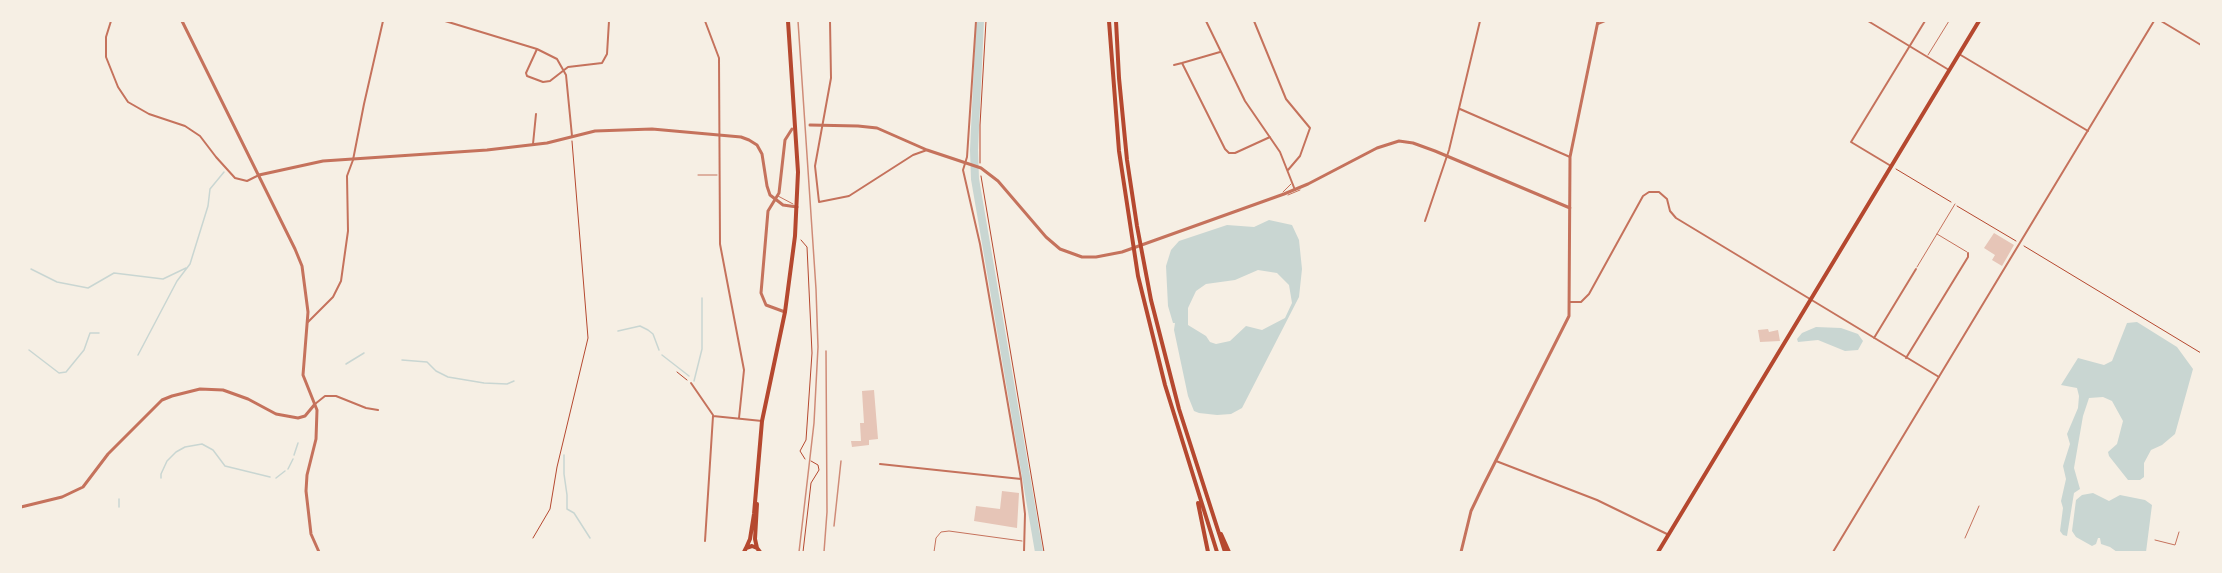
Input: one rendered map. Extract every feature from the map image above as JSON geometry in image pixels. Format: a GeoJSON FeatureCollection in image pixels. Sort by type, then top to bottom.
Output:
{"type":"FeatureCollection","features":[{"type":"Feature","properties":{"kind":"main road"},"geometry":{"type":"LineString","coordinates":[[758,550],[755,539],[762,421],[785,312],[792,269],[797,207],[798,172],[788,21]]}},
{"type":"Feature","properties":{"kind":"main road"},"geometry":{"type":"LineString","coordinates":[[1109,21],[1116,131],[1134,251],[1158,360],[1217,552]]}},
{"type":"Feature","properties":{"kind":"main road"},"geometry":{"type":"LineString","coordinates":[[1116,21],[1124,132],[1141,249],[1167,367],[1212,513],[1227,552]]}},
{"type":"Feature","properties":{"kind":"main road"},"geometry":{"type":"LineString","coordinates":[[1658,552],[1979,21]]}},
{"type":"Feature","properties":{"kind":"main road"},"geometry":{"type":"LineString","coordinates":[[1195,485],[1208,552]]}},
{"type":"Feature","properties":{"kind":"main road"},"geometry":{"type":"LineString","coordinates":[[745,550],[756,512]]}},
{"type":"Feature","properties":{"kind":"main road"},"geometry":{"type":"LineString","coordinates":[[745,550],[752,546],[758,550]]}},
{"type":"Feature","properties":{"kind":"street"},"geometry":{"type":"LineString","coordinates":[[111,21],[106,37],[106,57],[118,87],[128,102],[149,114],[185,126],[200,136],[235,178],[247,181],[259,175],[323,161],[453,153],[533,144],[595,131],[626,129],[746,138],[757,145],[762,154],[768,191],[775,200],[786,206],[797,207]]}},
{"type":"Feature","properties":{"kind":"street"},"geometry":{"type":"LineString","coordinates":[[182,21],[302,266],[308,297],[303,371],[306,386],[317,410],[316,439],[307,476],[306,492],[311,534],[319,552]]}},
{"type":"Feature","properties":{"kind":"street"},"geometry":{"type":"LineString","coordinates":[[308,322],[333,297],[341,281],[348,231],[347,176],[353,160],[363,104],[383,21]]}},
{"type":"Feature","properties":{"kind":"street"},"geometry":{"type":"LineString","coordinates":[[445,21],[537,49],[556,59],[566,75],[572,136]]}},
{"type":"Feature","properties":{"kind":"street"},"geometry":{"type":"LineString","coordinates":[[537,49],[526,73],[527,76],[543,82],[550,81],[564,69],[602,63],[607,52],[609,21]]}},
{"type":"Feature","properties":{"kind":"street"},"geometry":{"type":"LineString","coordinates":[[705,21],[719,58],[722,262],[744,370],[739,418]]}},
{"type":"Feature","properties":{"kind":"street"},"geometry":{"type":"LineString","coordinates":[[830,21],[832,65],[816,166],[819,202],[849,196],[927,150]]}},
{"type":"Feature","properties":{"kind":"street"},"geometry":{"type":"LineString","coordinates":[[976,21],[964,175],[980,244],[1021,479],[1025,514],[1024,552]]}},
{"type":"Feature","properties":{"kind":"street"},"geometry":{"type":"LineString","coordinates":[[1206,21],[1245,101],[1270,137],[1288,170],[1295,190]]}},
{"type":"Feature","properties":{"kind":"street"},"geometry":{"type":"LineString","coordinates":[[1254,21],[1286,99],[1310,128],[1300,156],[1288,170]]}},
{"type":"Feature","properties":{"kind":"street"},"geometry":{"type":"LineString","coordinates":[[1425,220],[1459,109],[1480,21]]}},
{"type":"Feature","properties":{"kind":"street"},"geometry":{"type":"LineString","coordinates":[[1461,552],[1471,511],[1568,322],[1570,157],[1598,22],[1605,21]]}},
{"type":"Feature","properties":{"kind":"street"},"geometry":{"type":"LineString","coordinates":[[1868,21],[1949,70]]}},
{"type":"Feature","properties":{"kind":"street"},"geometry":{"type":"LineString","coordinates":[[1891,166],[1851,142],[1925,21]]}},
{"type":"Feature","properties":{"kind":"street"},"geometry":{"type":"LineString","coordinates":[[1833,552],[2154,21]]}},
{"type":"Feature","properties":{"kind":"street"},"geometry":{"type":"LineString","coordinates":[[2161,21],[2201,45]]}},
{"type":"Feature","properties":{"kind":"street"},"geometry":{"type":"LineString","coordinates":[[1174,65],[1221,52]]}},
{"type":"Feature","properties":{"kind":"street"},"geometry":{"type":"LineString","coordinates":[[1959,54],[2088,131]]}},
{"type":"Feature","properties":{"kind":"street"},"geometry":{"type":"LineString","coordinates":[[1182,63],[1227,152],[1235,153],[1270,137]]}},
{"type":"Feature","properties":{"kind":"street"},"geometry":{"type":"LineString","coordinates":[[1459,109],[1570,157]]}},
{"type":"Feature","properties":{"kind":"street"},"geometry":{"type":"LineString","coordinates":[[533,144],[536,114]]}},
{"type":"Feature","properties":{"kind":"street"},"geometry":{"type":"LineString","coordinates":[[810,125],[877,129],[896,135],[927,150],[981,168],[998,181],[1046,237],[1060,249],[1082,257],[1096,258],[1122,252],[1282,195],[1392,142],[1413,143],[1570,208]]}},
{"type":"Feature","properties":{"kind":"street"},"geometry":{"type":"LineString","coordinates":[[785,312],[770,308],[761,297],[768,211],[778,195],[785,140],[792,129]]}},
{"type":"Feature","properties":{"kind":"street"},"geometry":{"type":"LineString","coordinates":[[1570,302],[1581,302],[1589,294],[1643,196],[1649,192],[1659,192],[1667,200],[1670,211],[1676,218],[1939,377]]}},
{"type":"Feature","properties":{"kind":"street"},"geometry":{"type":"LineString","coordinates":[[1906,358],[1968,257],[1968,253]]}},
{"type":"Feature","properties":{"kind":"street"},"geometry":{"type":"LineString","coordinates":[[1874,338],[1916,269]]}},
{"type":"Feature","properties":{"kind":"street"},"geometry":{"type":"LineString","coordinates":[[691,383],[713,416],[705,541]]}},
{"type":"Feature","properties":{"kind":"street"},"geometry":{"type":"LineString","coordinates":[[21,507],[62,497],[83,488],[108,454],[162,400],[172,396],[200,389],[223,390],[248,399],[271,412],[299,418],[305,416],[325,396],[336,396],[366,408],[378,410]]}},
{"type":"Feature","properties":{"kind":"street"},"geometry":{"type":"LineString","coordinates":[[713,416],[762,421]]}},
{"type":"Feature","properties":{"kind":"street"},"geometry":{"type":"LineString","coordinates":[[1496,461],[1597,500],[1669,535]]}},
{"type":"Feature","properties":{"kind":"street"},"geometry":{"type":"LineString","coordinates":[[880,464],[1021,479]]}},
{"type":"Feature","properties":{"kind":"lane"},"geometry":{"type":"LineString","coordinates":[[1927,57],[1949,21]]}},
{"type":"Feature","properties":{"kind":"lane"},"geometry":{"type":"LineString","coordinates":[[698,175],[719,175]]}},
{"type":"Feature","properties":{"kind":"lane"},"geometry":{"type":"LineString","coordinates":[[1292,183],[1300,188],[1291,195],[1282,195],[1292,183]]}},
{"type":"Feature","properties":{"kind":"lane"},"geometry":{"type":"LineString","coordinates":[[778,195],[797,207]]}},
{"type":"Feature","properties":{"kind":"lane"},"geometry":{"type":"LineString","coordinates":[[1916,269],[1955,204]]}},
{"type":"Feature","properties":{"kind":"lane"},"geometry":{"type":"LineString","coordinates":[[1937,234],[1968,253]]}},
{"type":"Feature","properties":{"kind":"lane"},"geometry":{"type":"LineString","coordinates":[[1965,538],[1979,506]]}},
{"type":"Feature","properties":{"kind":"lane"},"geometry":{"type":"LineString","coordinates":[[934,552],[936,538],[941,532],[949,531],[1025,542]]}},
{"type":"Feature","properties":{"kind":"lane"},"geometry":{"type":"LineString","coordinates":[[2155,540],[2175,545],[2178,532]]}},
{"type":"Feature","properties":{"kind":"path"},"geometry":{"type":"LineString","coordinates":[[987,21],[980,125],[981,168],[987,219],[1044,552]]}},
{"type":"Feature","properties":{"kind":"path"},"geometry":{"type":"LineString","coordinates":[[533,538],[550,509],[557,467],[588,338],[572,136]]}},
{"type":"Feature","properties":{"kind":"path"},"geometry":{"type":"LineString","coordinates":[[800,239],[807,247],[812,352],[806,440],[800,452],[805,459]]}},
{"type":"Feature","properties":{"kind":"path"},"geometry":{"type":"LineString","coordinates":[[2020,243],[2201,353]]}},
{"type":"Feature","properties":{"kind":"path"},"geometry":{"type":"LineString","coordinates":[[677,372],[691,383]]}},
{"type":"Feature","properties":{"kind":"path"},"geometry":{"type":"LineString","coordinates":[[803,552],[811,483],[819,470],[818,465],[812,461]]}},
{"type":"Feature","properties":{"kind":"shaded area"},"geometry":{"type":"Polygon","coordinates":[[[1269,220],[1292,225],[1299,240],[1302,269],[1299,297],[1242,408],[1231,414],[1199,413],[1194,411],[1188,396],[1174,330],[1175,323],[1173,323],[1168,306],[1166,266],[1171,250],[1179,241],[1227,225],[1254,227],[1269,220]],[[1258,270],[1235,280],[1206,284],[1196,291],[1188,308],[1188,325],[1216,344],[1230,341],[1246,326],[1262,330],[1285,318],[1292,303],[1289,285],[1277,273],[1258,270]]]}},
{"type":"Feature","properties":{"kind":"shaded area"},"geometry":{"type":"Polygon","coordinates":[[[2137,322],[2177,347],[2193,369],[2175,434],[2162,445],[2151,450],[2144,463],[2144,477],[2140,480],[2128,480],[2108,452],[2117,444],[2123,421],[2112,401],[2103,397],[2089,398],[2083,416],[2074,468],[2080,489],[2074,493],[2067,536],[2063,535],[2060,531],[2063,508],[2061,501],[2066,479],[2063,466],[2070,444],[2067,434],[2078,408],[2079,396],[2077,388],[2061,385],[2078,358],[2104,365],[2112,361],[2127,323],[2137,322]]]}},
{"type":"Feature","properties":{"kind":"shaded area"},"geometry":{"type":"Polygon","coordinates":[[[1816,327],[1841,328],[1858,334],[1863,341],[1858,350],[1845,351],[1818,340],[1798,342],[1797,339],[1802,333],[1816,327]]]}},
{"type":"Feature","properties":{"kind":"shaded area"},"geometry":{"type":"Polygon","coordinates":[[[2093,493],[2109,501],[2120,495],[2145,500],[2152,505],[2146,552],[2117,552],[2101,544],[2100,538],[2092,546],[2076,537],[2072,531],[2076,500],[2082,495],[2093,493]]]}},
{"type":"Feature","properties":{"kind":"building"},"geometry":{"type":"Polygon","coordinates":[[[1994,233],[2014,245],[2002,266],[1992,260],[1995,255],[1984,248],[1994,233]]]}},
{"type":"Feature","properties":{"kind":"building"},"geometry":{"type":"Polygon","coordinates":[[[1768,329],[1769,332],[1778,330],[1780,341],[1760,342],[1758,330],[1768,329]]]}},
{"type":"Feature","properties":{"kind":"building"},"geometry":{"type":"Polygon","coordinates":[[[874,390],[878,439],[869,440],[869,445],[852,447],[851,441],[861,441],[860,423],[864,423],[862,391],[874,390]]]}},
{"type":"Feature","properties":{"kind":"building"},"geometry":{"type":"Polygon","coordinates":[[[1002,491],[1019,493],[1017,528],[974,521],[976,506],[1000,509],[1002,491]]]}},
{"type":"Feature","properties":{"kind":"waterway"},"geometry":{"type":"LineString","coordinates":[[980,21],[974,150],[975,179],[1039,552]]}},
{"type":"Feature","properties":{"kind":"waterway"},"geometry":{"type":"LineString","coordinates":[[138,355],[177,281],[190,264],[208,206],[210,189],[224,172]]}},
{"type":"Feature","properties":{"kind":"waterway"},"geometry":{"type":"LineString","coordinates":[[31,269],[57,282],[88,288],[114,273],[163,279],[186,268]]}},
{"type":"Feature","properties":{"kind":"waterway"},"geometry":{"type":"LineString","coordinates":[[694,381],[702,349],[702,298]]}},
{"type":"Feature","properties":{"kind":"waterway"},"geometry":{"type":"LineString","coordinates":[[618,331],[640,326],[653,334],[659,350]]}},
{"type":"Feature","properties":{"kind":"waterway"},"geometry":{"type":"LineString","coordinates":[[29,350],[59,373],[66,372],[84,350],[90,333],[99,333]]}},
{"type":"Feature","properties":{"kind":"waterway"},"geometry":{"type":"LineString","coordinates":[[346,364],[364,353]]}},
{"type":"Feature","properties":{"kind":"waterway"},"geometry":{"type":"LineString","coordinates":[[662,355],[689,376]]}},
{"type":"Feature","properties":{"kind":"waterway"},"geometry":{"type":"LineString","coordinates":[[402,360],[427,362],[436,371],[448,377],[484,383],[507,384],[514,381]]}},
{"type":"Feature","properties":{"kind":"waterway"},"geometry":{"type":"LineString","coordinates":[[294,455],[298,443]]}},
{"type":"Feature","properties":{"kind":"waterway"},"geometry":{"type":"LineString","coordinates":[[161,478],[167,461],[176,452],[185,447],[202,444],[213,450],[225,466],[270,477]]}},
{"type":"Feature","properties":{"kind":"waterway"},"geometry":{"type":"LineString","coordinates":[[564,455],[567,509],[574,513],[590,538]]}},
{"type":"Feature","properties":{"kind":"waterway"},"geometry":{"type":"LineString","coordinates":[[288,469],[293,459]]}},
{"type":"Feature","properties":{"kind":"waterway"},"geometry":{"type":"LineString","coordinates":[[276,478],[285,471]]}},
{"type":"Feature","properties":{"kind":"waterway"},"geometry":{"type":"LineString","coordinates":[[119,499],[119,507]]}},
{"type":"Feature","properties":{"kind":"railway"},"geometry":{"type":"LineString","coordinates":[[798,21],[818,347],[814,423],[799,552]]}},
{"type":"Feature","properties":{"kind":"railway"},"geometry":{"type":"LineString","coordinates":[[824,552],[827,512],[826,351]]}},
{"type":"Feature","properties":{"kind":"railway"},"geometry":{"type":"LineString","coordinates":[[834,526],[841,461]]}}]}
